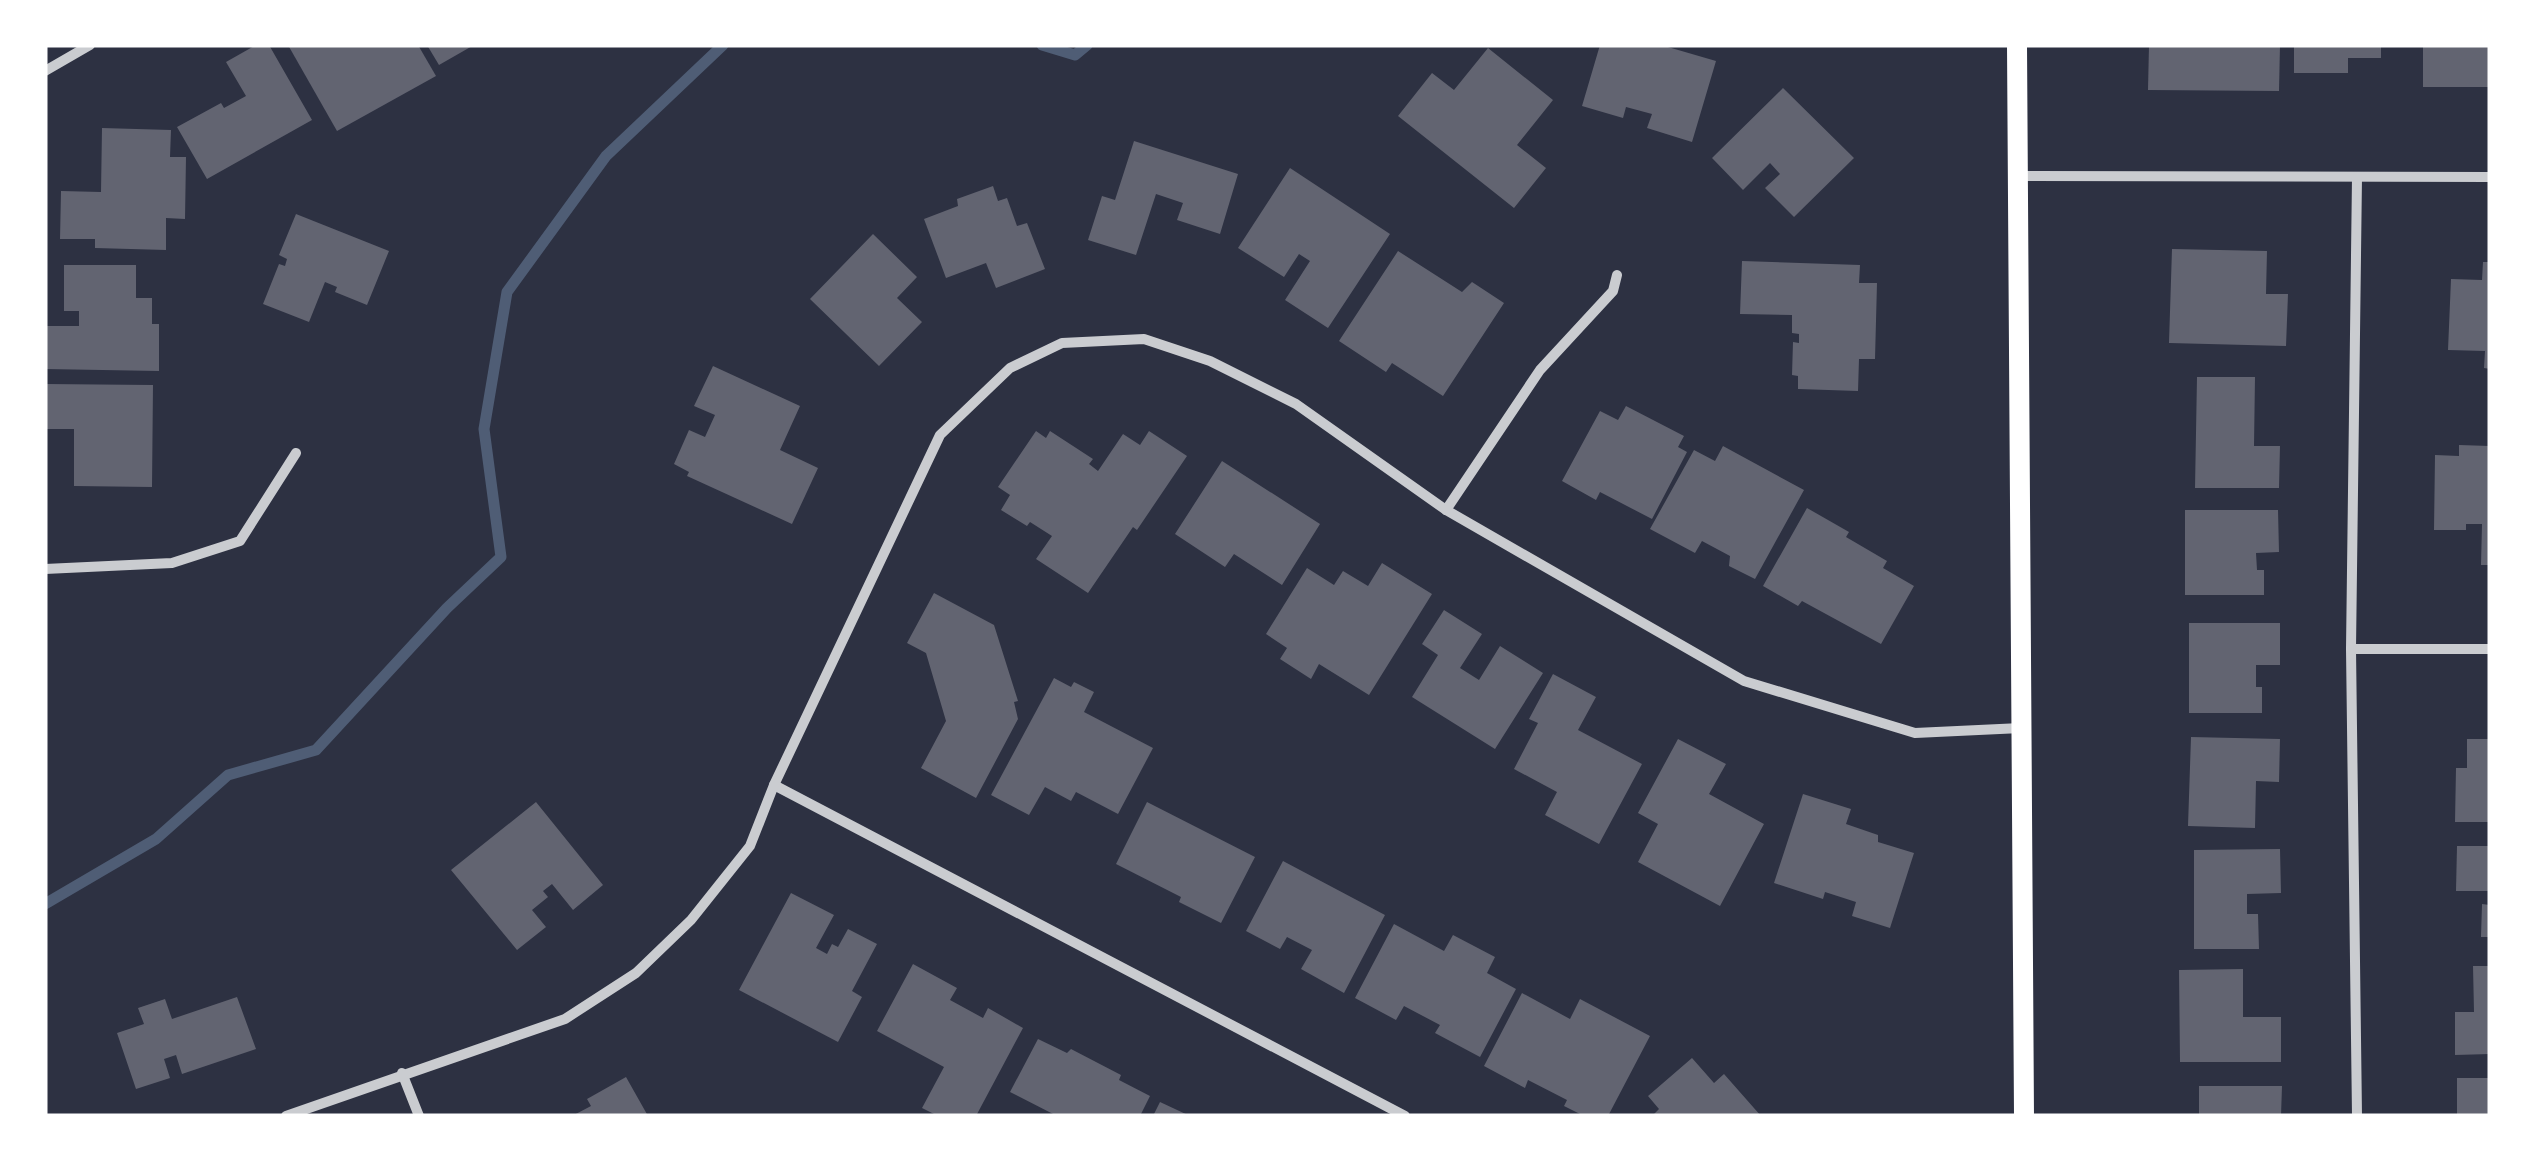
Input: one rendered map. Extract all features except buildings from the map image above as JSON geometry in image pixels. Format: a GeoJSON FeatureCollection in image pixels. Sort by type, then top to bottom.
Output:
{"type":"FeatureCollection","features":[{"type":"Feature","properties":{"kind":"main road"},"geometry":{"type":"LineString","coordinates":[[2017,45],[2024,1116]]}},
{"type":"Feature","properties":{"kind":"street"},"geometry":{"type":"LineString","coordinates":[[45,70],[90,45]]}},
{"type":"Feature","properties":{"kind":"street"},"geometry":{"type":"LineString","coordinates":[[2016,176],[2490,177]]}},
{"type":"Feature","properties":{"kind":"street"},"geometry":{"type":"LineString","coordinates":[[2357,178],[2350,649],[2357,1116]]}},
{"type":"Feature","properties":{"kind":"street"},"geometry":{"type":"LineString","coordinates":[[1446,510],[1540,370],[1613,291],[1617,275]]}},
{"type":"Feature","properties":{"kind":"street"},"geometry":{"type":"LineString","coordinates":[[286,1116],[565,1019],[636,973],[691,920],[750,846],[774,785],[940,435],[1010,368],[1062,342],[1144,339],[1210,361],[1296,404],[1446,510],[1744,680],[1915,734],[2022,728]]}},
{"type":"Feature","properties":{"kind":"street"},"geometry":{"type":"LineString","coordinates":[[45,569],[172,563],[240,541],[296,453]]}},
{"type":"Feature","properties":{"kind":"street"},"geometry":{"type":"LineString","coordinates":[[2350,649],[2490,649]]}},
{"type":"Feature","properties":{"kind":"street"},"geometry":{"type":"LineString","coordinates":[[774,785],[1405,1116]]}},
{"type":"Feature","properties":{"kind":"street"},"geometry":{"type":"LineString","coordinates":[[402,1073],[419,1116]]}},
{"type":"Feature","properties":{"kind":"waterway"},"geometry":{"type":"LineString","coordinates":[[45,904],[156,839],[228,775],[316,750],[447,608],[501,557],[484,429],[507,292],[606,156],[723,45]]}},
{"type":"Feature","properties":{"kind":"waterway"},"geometry":{"type":"LineString","coordinates":[[1042,45],[1075,55],[1087,45]]}}]}
